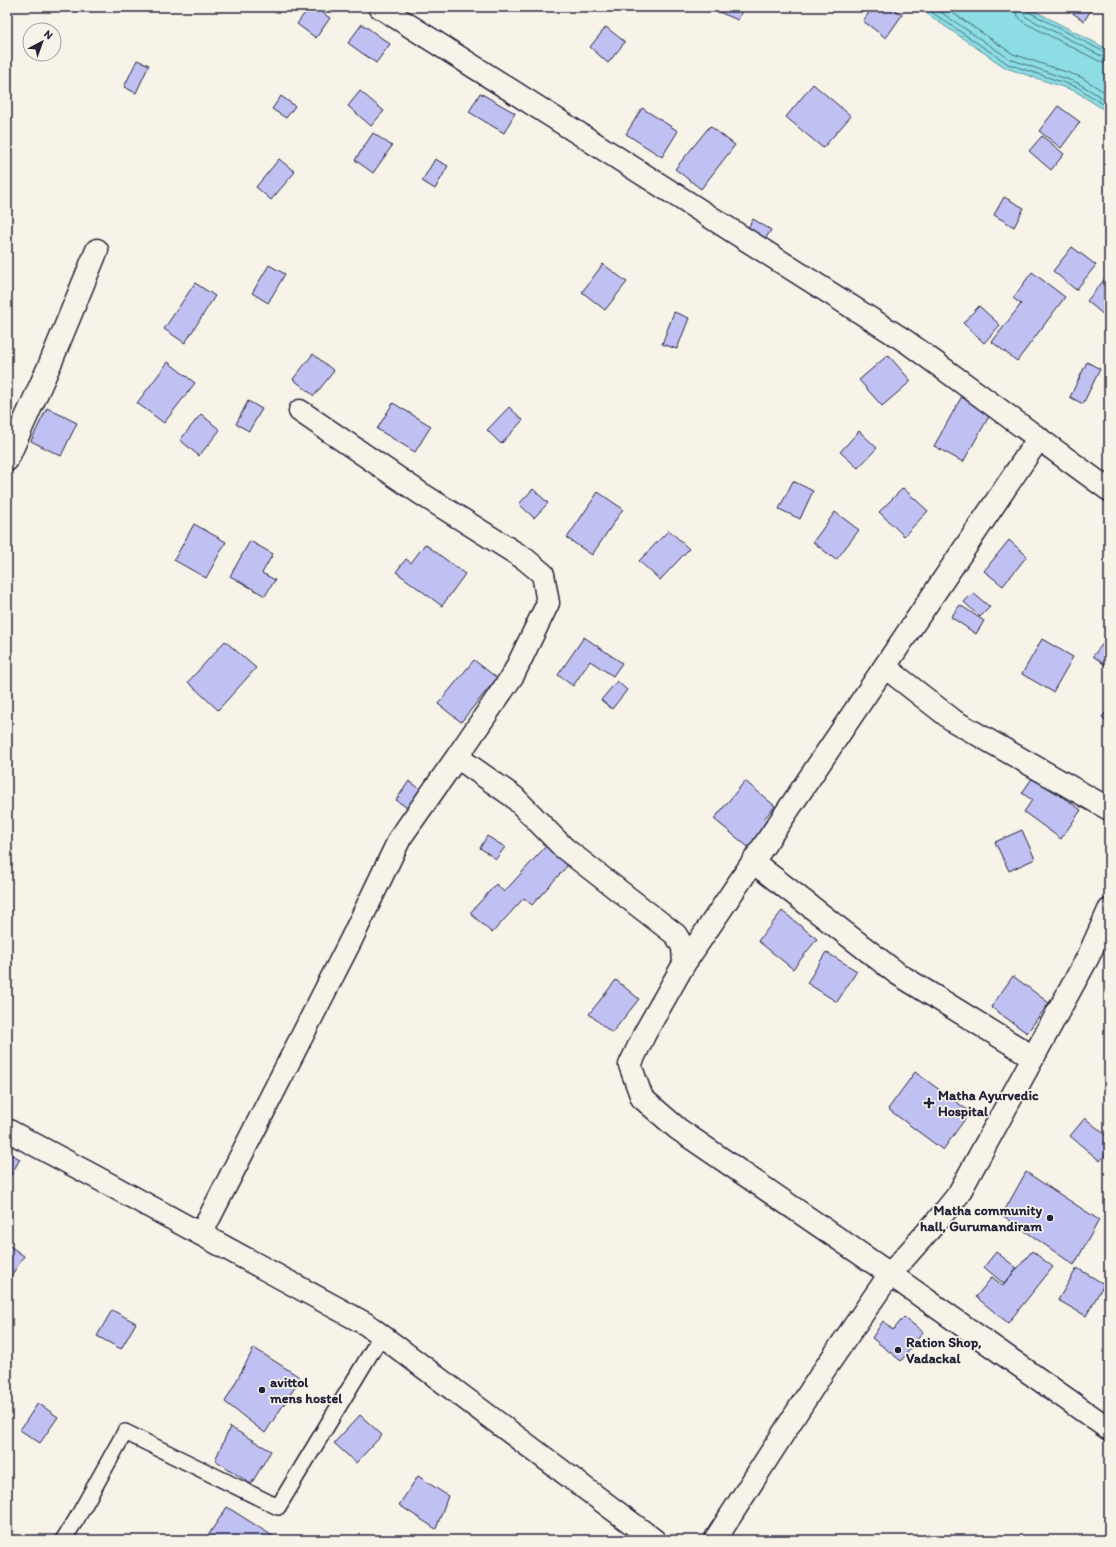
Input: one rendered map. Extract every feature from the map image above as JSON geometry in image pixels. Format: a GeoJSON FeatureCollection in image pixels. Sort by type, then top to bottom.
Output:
{"type":"FeatureCollection","features":[{"type":"Feature","properties":{"kind":"street"},"geometry":{"type":"LineString","coordinates":[[380,7],[907,342],[1109,490]]}},
{"type":"Feature","properties":{"kind":"street"},"geometry":{"type":"LineString","coordinates":[[7,460],[50,364],[97,250]]}},
{"type":"Feature","properties":{"kind":"street"},"geometry":{"type":"LineString","coordinates":[[201,1234],[351,940],[400,838],[513,674],[548,603],[543,574],[525,559],[420,493],[300,411]]}},
{"type":"Feature","properties":{"kind":"street"},"geometry":{"type":"LineString","coordinates":[[1039,438],[684,964],[645,1033],[630,1065],[642,1098],[678,1129],[890,1274],[1109,1429]]}},
{"type":"Feature","properties":{"kind":"street"},"geometry":{"type":"LineString","coordinates":[[885,667],[954,721],[1109,809]]}},
{"type":"Feature","properties":{"kind":"street"},"geometry":{"type":"LineString","coordinates":[[457,757],[514,797],[564,848],[676,935],[682,947],[684,964]]}},
{"type":"Feature","properties":{"kind":"street"},"geometry":{"type":"LineString","coordinates":[[753,862],[898,974],[1033,1057]]}},
{"type":"Feature","properties":{"kind":"street"},"geometry":{"type":"LineString","coordinates":[[715,1540],[822,1373],[890,1274],[958,1195],[1088,957],[1109,910]]}},
{"type":"Feature","properties":{"kind":"street"},"geometry":{"type":"LineString","coordinates":[[7,1130],[366,1324],[654,1540]]}},
{"type":"Feature","properties":{"kind":"lane"},"geometry":{"type":"LineString","coordinates":[[63,1540],[76,1520],[125,1432],[278,1507],[381,1336]]}},
{"type":"Feature","properties":{"kind":"water"},"geometry":{"type":"Polygon","coordinates":[[[917,7],[1027,7],[1109,50],[1109,113],[1075,91],[1006,68],[917,7]]]}},
{"type":"Feature","properties":{"kind":"building"},"geometry":{"type":"Polygon","coordinates":[[[309,7],[314,7],[330,18],[316,38],[297,24],[309,7]]]}},
{"type":"Feature","properties":{"kind":"building"},"geometry":{"type":"Polygon","coordinates":[[[707,7],[744,7],[738,20],[707,7]]]}},
{"type":"Feature","properties":{"kind":"building"},"geometry":{"type":"Polygon","coordinates":[[[873,7],[891,7],[902,15],[886,38],[863,21],[873,7]]]}},
{"type":"Feature","properties":{"kind":"building"},"geometry":{"type":"Polygon","coordinates":[[[1064,7],[1093,7],[1084,21],[1064,7]]]}},
{"type":"Feature","properties":{"kind":"building"},"geometry":{"type":"Polygon","coordinates":[[[362,24],[390,44],[376,63],[348,43],[362,24]]]}},
{"type":"Feature","properties":{"kind":"building"},"geometry":{"type":"Polygon","coordinates":[[[606,27],[625,42],[608,63],[590,47],[606,27]]]}},
{"type":"Feature","properties":{"kind":"building"},"geometry":{"type":"Polygon","coordinates":[[[137,60],[149,65],[136,93],[124,87],[137,60]]]}},
{"type":"Feature","properties":{"kind":"building"},"geometry":{"type":"Polygon","coordinates":[[[813,84],[851,116],[823,148],[786,117],[813,84]]]}},
{"type":"Feature","properties":{"kind":"building"},"geometry":{"type":"Polygon","coordinates":[[[360,91],[384,111],[371,126],[348,106],[360,91]]]}},
{"type":"Feature","properties":{"kind":"building"},"geometry":{"type":"Polygon","coordinates":[[[480,93],[515,113],[504,133],[469,112],[480,93]]]}},
{"type":"Feature","properties":{"kind":"building"},"geometry":{"type":"Polygon","coordinates":[[[281,96],[295,106],[286,118],[272,109],[281,96]]]}},
{"type":"Feature","properties":{"kind":"building"},"geometry":{"type":"Polygon","coordinates":[[[1058,106],[1080,122],[1061,148],[1039,131],[1058,106]]]}},
{"type":"Feature","properties":{"kind":"building"},"geometry":{"type":"Polygon","coordinates":[[[642,108],[678,131],[662,157],[626,134],[642,108]]]}},
{"type":"Feature","properties":{"kind":"building"},"geometry":{"type":"Polygon","coordinates":[[[710,126],[735,145],[701,189],[675,169],[710,126]]]}},
{"type":"Feature","properties":{"kind":"building"},"geometry":{"type":"Polygon","coordinates":[[[373,133],[392,146],[373,173],[355,160],[373,133]]]}},
{"type":"Feature","properties":{"kind":"building"},"geometry":{"type":"Polygon","coordinates":[[[1042,136],[1064,154],[1051,170],[1029,151],[1042,136]]]}},
{"type":"Feature","properties":{"kind":"building"},"geometry":{"type":"Polygon","coordinates":[[[279,159],[295,172],[271,200],[256,187],[279,159]]]}},
{"type":"Feature","properties":{"kind":"building"},"geometry":{"type":"Polygon","coordinates":[[[435,159],[448,166],[435,189],[422,181],[435,159]]]}},
{"type":"Feature","properties":{"kind":"building"},"geometry":{"type":"Polygon","coordinates":[[[1004,197],[1024,208],[1014,227],[994,215],[1004,197]]]}},
{"type":"Feature","properties":{"kind":"building"},"geometry":{"type":"Polygon","coordinates":[[[753,219],[771,230],[762,244],[745,233],[753,219]]]}},
{"type":"Feature","properties":{"kind":"building"},"geometry":{"type":"Polygon","coordinates":[[[1072,247],[1096,265],[1076,290],[1053,271],[1072,247]]]}},
{"type":"Feature","properties":{"kind":"building"},"geometry":{"type":"Polygon","coordinates":[[[603,264],[627,282],[605,310],[582,292],[603,264]]]}},
{"type":"Feature","properties":{"kind":"building"},"geometry":{"type":"Polygon","coordinates":[[[269,265],[285,274],[268,303],[252,293],[269,265]]]}},
{"type":"Feature","properties":{"kind":"building"},"geometry":{"type":"Polygon","coordinates":[[[1032,272],[1065,297],[1017,361],[992,342],[1021,304],[1013,298],[1032,272]]]}},
{"type":"Feature","properties":{"kind":"building"},"geometry":{"type":"Polygon","coordinates":[[[1108,275],[1109,311],[1105,316],[1087,301],[1108,275]]]}},
{"type":"Feature","properties":{"kind":"building"},"geometry":{"type":"Polygon","coordinates":[[[195,283],[215,296],[185,343],[164,329],[195,283]]]}},
{"type":"Feature","properties":{"kind":"building"},"geometry":{"type":"Polygon","coordinates":[[[979,306],[1000,325],[984,343],[963,323],[979,306]]]}},
{"type":"Feature","properties":{"kind":"building"},"geometry":{"type":"Polygon","coordinates":[[[674,312],[689,318],[677,349],[662,344],[674,312]]]}},
{"type":"Feature","properties":{"kind":"building"},"geometry":{"type":"Polygon","coordinates":[[[313,354],[334,371],[314,396],[293,379],[313,354]]]}},
{"type":"Feature","properties":{"kind":"building"},"geometry":{"type":"Polygon","coordinates":[[[888,355],[911,381],[882,406],[859,380],[888,355]]]}},
{"type":"Feature","properties":{"kind":"building"},"geometry":{"type":"Polygon","coordinates":[[[168,362],[195,383],[164,423],[137,403],[168,362]]]}},
{"type":"Feature","properties":{"kind":"building"},"geometry":{"type":"Polygon","coordinates":[[[1087,362],[1100,369],[1083,404],[1070,397],[1087,362]]]}},
{"type":"Feature","properties":{"kind":"building"},"geometry":{"type":"Polygon","coordinates":[[[962,396],[991,413],[963,462],[934,446],[962,396]]]}},
{"type":"Feature","properties":{"kind":"building"},"geometry":{"type":"Polygon","coordinates":[[[248,401],[262,409],[249,431],[236,424],[248,401]]]}},
{"type":"Feature","properties":{"kind":"building"},"geometry":{"type":"Polygon","coordinates":[[[393,403],[431,426],[415,452],[377,429],[393,403]]]}},
{"type":"Feature","properties":{"kind":"building"},"geometry":{"type":"Polygon","coordinates":[[[509,407],[523,420],[501,444],[487,430],[509,407]]]}},
{"type":"Feature","properties":{"kind":"building"},"geometry":{"type":"Polygon","coordinates":[[[47,408],[77,423],[61,456],[31,441],[47,408]]]}},
{"type":"Feature","properties":{"kind":"building"},"geometry":{"type":"Polygon","coordinates":[[[201,414],[220,430],[199,456],[180,440],[201,414]]]}},
{"type":"Feature","properties":{"kind":"building"},"geometry":{"type":"Polygon","coordinates":[[[859,431],[877,448],[858,468],[840,452],[859,431]]]}},
{"type":"Feature","properties":{"kind":"building"},"geometry":{"type":"Polygon","coordinates":[[[793,481],[813,491],[800,519],[779,509],[793,481]]]}},
{"type":"Feature","properties":{"kind":"building"},"geometry":{"type":"Polygon","coordinates":[[[903,488],[928,511],[904,536],[879,512],[903,488]]]}},
{"type":"Feature","properties":{"kind":"building"},"geometry":{"type":"Polygon","coordinates":[[[533,489],[548,503],[534,518],[519,504],[533,489]]]}},
{"type":"Feature","properties":{"kind":"building"},"geometry":{"type":"Polygon","coordinates":[[[598,492],[623,509],[592,555],[567,538],[598,492]]]}},
{"type":"Feature","properties":{"kind":"building"},"geometry":{"type":"Polygon","coordinates":[[[835,512],[859,530],[836,560],[813,542],[835,512]]]}},
{"type":"Feature","properties":{"kind":"building"},"geometry":{"type":"Polygon","coordinates":[[[194,524],[226,542],[206,578],[174,560],[194,524]]]}},
{"type":"Feature","properties":{"kind":"building"},"geometry":{"type":"Polygon","coordinates":[[[669,530],[689,549],[660,580],[639,561],[669,530]]]}},
{"type":"Feature","properties":{"kind":"building"},"geometry":{"type":"Polygon","coordinates":[[[1009,540],[1027,556],[1003,586],[984,571],[1009,540]]]}},
{"type":"Feature","properties":{"kind":"building"},"geometry":{"type":"Polygon","coordinates":[[[250,541],[273,554],[262,573],[275,580],[265,596],[230,576],[250,541]]]}},
{"type":"Feature","properties":{"kind":"building"},"geometry":{"type":"Polygon","coordinates":[[[425,544],[465,574],[442,606],[396,572],[406,559],[411,563],[425,544]]]}},
{"type":"Feature","properties":{"kind":"building"},"geometry":{"type":"Polygon","coordinates":[[[973,593],[990,607],[980,617],[964,602],[973,593]]]}},
{"type":"Feature","properties":{"kind":"building"},"geometry":{"type":"Polygon","coordinates":[[[960,605],[984,621],[976,634],[951,617],[960,605]]]}},
{"type":"Feature","properties":{"kind":"building"},"geometry":{"type":"Polygon","coordinates":[[[1109,636],[1109,668],[1093,656],[1109,636]]]}},
{"type":"Feature","properties":{"kind":"building"},"geometry":{"type":"Polygon","coordinates":[[[584,637],[622,663],[613,676],[590,661],[573,686],[558,675],[584,637]]]}},
{"type":"Feature","properties":{"kind":"building"},"geometry":{"type":"Polygon","coordinates":[[[1042,639],[1073,657],[1053,692],[1022,674],[1042,639]]]}},
{"type":"Feature","properties":{"kind":"building"},"geometry":{"type":"Polygon","coordinates":[[[225,641],[256,668],[218,710],[188,682],[225,641]]]}},
{"type":"Feature","properties":{"kind":"building"},"geometry":{"type":"Polygon","coordinates":[[[474,660],[497,678],[461,722],[438,704],[474,660]]]}},
{"type":"Feature","properties":{"kind":"building"},"geometry":{"type":"Polygon","coordinates":[[[617,681],[627,690],[612,709],[601,700],[617,681]]]}},
{"type":"Feature","properties":{"kind":"building"},"geometry":{"type":"Polygon","coordinates":[[[1109,708],[1109,723],[1102,717],[1109,708]]]}},
{"type":"Feature","properties":{"kind":"building"},"geometry":{"type":"Polygon","coordinates":[[[1033,777],[1081,810],[1061,839],[1024,812],[1032,800],[1022,793],[1033,777]]]}},
{"type":"Feature","properties":{"kind":"building"},"geometry":{"type":"Polygon","coordinates":[[[409,781],[426,793],[413,812],[396,800],[409,781]]]}},
{"type":"Feature","properties":{"kind":"building"},"geometry":{"type":"Polygon","coordinates":[[[745,781],[775,806],[764,819],[773,827],[753,851],[714,819],[745,781]]]}},
{"type":"Feature","properties":{"kind":"building"},"geometry":{"type":"Polygon","coordinates":[[[1022,830],[1035,859],[1009,871],[995,842],[1022,830]]]}},
{"type":"Feature","properties":{"kind":"building"},"geometry":{"type":"Polygon","coordinates":[[[487,836],[505,847],[496,859],[480,848],[487,836]]]}},
{"type":"Feature","properties":{"kind":"building"},"geometry":{"type":"Polygon","coordinates":[[[547,845],[568,865],[532,905],[524,898],[492,933],[470,913],[496,884],[504,892],[547,845]]]}},
{"type":"Feature","properties":{"kind":"building"},"geometry":{"type":"Polygon","coordinates":[[[782,911],[817,939],[793,969],[758,941],[782,911]]]}},
{"type":"Feature","properties":{"kind":"building"},"geometry":{"type":"Polygon","coordinates":[[[826,952],[857,971],[837,1002],[807,983],[826,952]]]}},
{"type":"Feature","properties":{"kind":"building"},"geometry":{"type":"Polygon","coordinates":[[[1013,976],[1049,1003],[1027,1033],[991,1007],[1013,976]]]}},
{"type":"Feature","properties":{"kind":"building"},"geometry":{"type":"Polygon","coordinates":[[[616,980],[639,999],[612,1033],[589,1014],[616,980]]]}},
{"type":"Feature","properties":{"kind":"building"},"geometry":{"type":"Polygon","coordinates":[[[915,1072],[970,1112],[943,1150],[888,1109],[915,1072]]]}},
{"type":"Feature","properties":{"kind":"building"},"geometry":{"type":"Polygon","coordinates":[[[1085,1118],[1109,1138],[1109,1150],[1100,1161],[1070,1136],[1085,1118]]]}},
{"type":"Feature","properties":{"kind":"building"},"geometry":{"type":"Polygon","coordinates":[[[7,1152],[20,1159],[7,1182],[7,1152]]]}},
{"type":"Feature","properties":{"kind":"building","name":"Matha community hall, Gurumandiram"},"geometry":{"type":"Polygon","coordinates":[[[1026,1172],[1099,1220],[1074,1265],[1002,1215],[1026,1172]]]}},
{"type":"Feature","properties":{"kind":"building"},"geometry":{"type":"Polygon","coordinates":[[[7,1244],[24,1256],[9,1279],[7,1277],[7,1244]]]}},
{"type":"Feature","properties":{"kind":"building"},"geometry":{"type":"Polygon","coordinates":[[[1032,1251],[1053,1267],[1008,1323],[976,1297],[992,1277],[1003,1286],[1032,1251]]]}},
{"type":"Feature","properties":{"kind":"building"},"geometry":{"type":"Polygon","coordinates":[[[996,1252],[1017,1268],[1004,1284],[984,1267],[996,1252]]]}},
{"type":"Feature","properties":{"kind":"building"},"geometry":{"type":"Polygon","coordinates":[[[1077,1268],[1104,1284],[1086,1316],[1058,1300],[1077,1268]]]}},
{"type":"Feature","properties":{"kind":"building"},"geometry":{"type":"Polygon","coordinates":[[[112,1310],[136,1323],[121,1349],[97,1336],[112,1310]]]}},
{"type":"Feature","properties":{"kind":"building","name":"Ration Shop, Vadackal"},"geometry":{"type":"Polygon","coordinates":[[[904,1317],[923,1332],[901,1361],[872,1338],[883,1321],[893,1330],[904,1317]]]}},
{"type":"Feature","properties":{"kind":"building","name":"avittol mens hostel"},"geometry":{"type":"Polygon","coordinates":[[[254,1348],[301,1378],[265,1433],[225,1402],[254,1348]]]}},
{"type":"Feature","properties":{"kind":"building"},"geometry":{"type":"Polygon","coordinates":[[[38,1403],[58,1417],[40,1443],[20,1430],[38,1403]]]}},
{"type":"Feature","properties":{"kind":"building"},"geometry":{"type":"Polygon","coordinates":[[[360,1415],[382,1435],[356,1463],[334,1443],[360,1415]]]}},
{"type":"Feature","properties":{"kind":"building"},"geometry":{"type":"Polygon","coordinates":[[[230,1427],[271,1451],[251,1484],[215,1460],[230,1427]]]}},
{"type":"Feature","properties":{"kind":"building"},"geometry":{"type":"Polygon","coordinates":[[[418,1476],[448,1496],[436,1529],[399,1505],[418,1476]]]}},
{"type":"Feature","properties":{"kind":"building"},"geometry":{"type":"Polygon","coordinates":[[[227,1507],[279,1540],[205,1540],[227,1507]]]}},
{"type":"Feature","properties":{"kind":"place","name":"Matha Ayurvedic Hospital"},"geometry":{"type":"Point","coordinates":[929,1103]}},
{"type":"Feature","properties":{"kind":"place","name":"Matha community hall, Gurumandiram"},"geometry":{"type":"Point","coordinates":[1050,1218]}},
{"type":"Feature","properties":{"kind":"place","name":"Ration Shop, Vadackal"},"geometry":{"type":"Point","coordinates":[898,1350]}},
{"type":"Feature","properties":{"kind":"place","name":"avittol mens hostel"},"geometry":{"type":"Point","coordinates":[262,1390]}}]}
